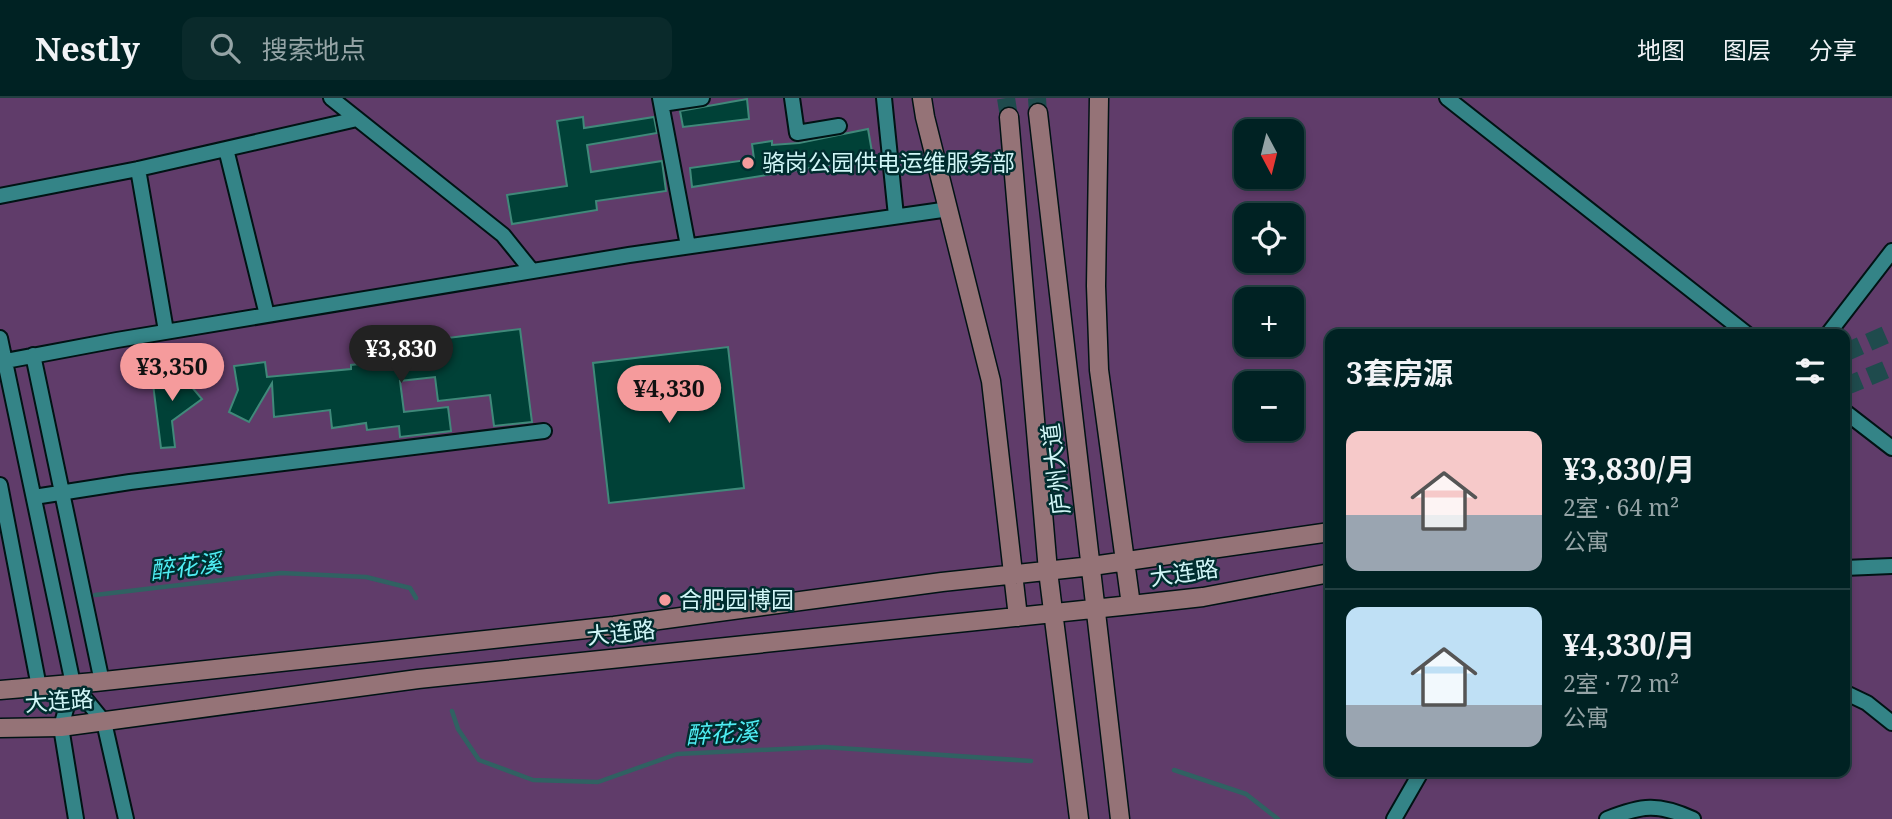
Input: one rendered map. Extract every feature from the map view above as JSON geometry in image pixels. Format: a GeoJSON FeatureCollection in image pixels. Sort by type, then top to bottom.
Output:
{"type":"FeatureCollection","features":[{"type":"Feature","properties":{"kind":"main road"},"geometry":{"type":"LineString","coordinates":[[922,98],[991,381],[1018,617]]}},
{"type":"Feature","properties":{"kind":"main road"},"geometry":{"type":"LineString","coordinates":[[1100,98],[1096,286],[1099,370],[1131,605]]}},
{"type":"Feature","properties":{"kind":"main road","name":"庐州大道"},"geometry":{"type":"LineString","coordinates":[[1038,113],[1120,819]]}},
{"type":"Feature","properties":{"kind":"main road","name":"庐州大道"},"geometry":{"type":"LineString","coordinates":[[1009,117],[1048,570],[1079,819]]}},
{"type":"Feature","properties":{"kind":"main road","name":"大连路"},"geometry":{"type":"LineString","coordinates":[[0,690],[102,682],[614,626],[1014,573],[1092,566],[1325,532]]}},
{"type":"Feature","properties":{"kind":"main road","name":"大连路"},"geometry":{"type":"LineString","coordinates":[[0,729],[61,727],[418,679],[1095,610],[1203,597],[1325,574]]}},
{"type":"Feature","properties":{"kind":"street"},"geometry":{"type":"LineString","coordinates":[[331,98],[503,235],[532,271]]}},
{"type":"Feature","properties":{"kind":"street"},"geometry":{"type":"LineString","coordinates":[[688,246],[661,101],[702,98]]}},
{"type":"Feature","properties":{"kind":"street"},"geometry":{"type":"LineString","coordinates":[[792,98],[797,133],[839,126]]}},
{"type":"Feature","properties":{"kind":"street"},"geometry":{"type":"LineString","coordinates":[[884,98],[897,216]]}},
{"type":"Feature","properties":{"kind":"street"},"geometry":{"type":"LineString","coordinates":[[1447,98],[1742,329]]}},
{"type":"Feature","properties":{"kind":"street"},"geometry":{"type":"LineString","coordinates":[[0,196],[138,169],[357,119]]}},
{"type":"Feature","properties":{"kind":"street"},"geometry":{"type":"LineString","coordinates":[[226,149],[267,315]]}},
{"type":"Feature","properties":{"kind":"street"},"geometry":{"type":"LineString","coordinates":[[138,169],[166,331]]}},
{"type":"Feature","properties":{"kind":"street"},"geometry":{"type":"LineString","coordinates":[[2,361],[166,331],[532,271],[949,209]]}},
{"type":"Feature","properties":{"kind":"street"},"geometry":{"type":"LineString","coordinates":[[1832,329],[1892,251]]}},
{"type":"Feature","properties":{"kind":"street"},"geometry":{"type":"LineString","coordinates":[[0,338],[2,361],[73,684],[61,727],[76,819]]}},
{"type":"Feature","properties":{"kind":"street"},"geometry":{"type":"LineString","coordinates":[[33,355],[102,682]]}},
{"type":"Feature","properties":{"kind":"street"},"geometry":{"type":"LineString","coordinates":[[1850,416],[1892,448]]}},
{"type":"Feature","properties":{"kind":"street"},"geometry":{"type":"LineString","coordinates":[[34,497],[544,431]]}},
{"type":"Feature","properties":{"kind":"street"},"geometry":{"type":"LineString","coordinates":[[0,485],[39,687]]}},
{"type":"Feature","properties":{"kind":"street"},"geometry":{"type":"LineString","coordinates":[[1850,568],[1892,566]]}},
{"type":"Feature","properties":{"kind":"street"},"geometry":{"type":"LineString","coordinates":[[73,684],[104,722],[126,819]]}},
{"type":"Feature","properties":{"kind":"street"},"geometry":{"type":"LineString","coordinates":[[1850,695],[1892,723]]}},
{"type":"Feature","properties":{"kind":"street"},"geometry":{"type":"LineString","coordinates":[[1394,819],[1418,777]]}},
{"type":"Feature","properties":{"kind":"street"},"geometry":{"type":"LineString","coordinates":[[1606,819],[1634,808],[1669,808],[1693,819]]}},
{"type":"Feature","properties":{"kind":"shaded area","name":"合肥园博园"},"geometry":{"type":"Polygon","coordinates":[[[0,98],[1892,98],[1892,819],[0,819],[0,98]]]}},
{"type":"Feature","properties":{"kind":"building"},"geometry":{"type":"Polygon","coordinates":[[[747,99],[749,119],[683,127],[680,111],[747,99]]]}},
{"type":"Feature","properties":{"kind":"building"},"geometry":{"type":"Polygon","coordinates":[[[583,117],[584,128],[654,117],[657,133],[587,145],[591,172],[662,161],[666,191],[596,201],[597,210],[512,224],[507,195],[567,186],[557,121],[583,117]]]}},
{"type":"Feature","properties":{"kind":"building"},"geometry":{"type":"Polygon","coordinates":[[[868,129],[873,158],[692,187],[690,168],[754,159],[752,144],[772,141],[772,145],[799,143],[868,129]]]}},
{"type":"Feature","properties":{"kind":"building"},"geometry":{"type":"Polygon","coordinates":[[[520,329],[532,422],[494,426],[490,395],[438,401],[435,377],[400,381],[404,412],[448,407],[451,431],[400,437],[399,426],[367,430],[366,423],[332,428],[330,410],[274,417],[272,383],[249,422],[229,412],[238,390],[234,366],[265,362],[267,377],[351,369],[351,365],[393,360],[391,345],[520,329]]]}},
{"type":"Feature","properties":{"kind":"building"},"geometry":{"type":"Polygon","coordinates":[[[728,347],[744,488],[609,503],[593,363],[728,347]]]}},
{"type":"Feature","properties":{"kind":"building"},"geometry":{"type":"Polygon","coordinates":[[[180,373],[202,399],[172,421],[175,447],[161,448],[152,376],[180,373]]]}},
{"type":"Feature","properties":{"kind":"waterway","name":"醉花溪"},"geometry":{"type":"LineString","coordinates":[[95,595],[281,573],[366,577],[410,588],[416,598]]}},
{"type":"Feature","properties":{"kind":"waterway","name":"醉花溪"},"geometry":{"type":"LineString","coordinates":[[452,711],[458,729],[479,760],[533,780],[598,782],[677,754],[824,747],[1031,761]]}},
{"type":"Feature","properties":{"kind":"waterway","name":"醉花溪"},"geometry":{"type":"LineString","coordinates":[[1174,770],[1246,794],[1278,819]]}},
{"type":"Feature","properties":{"kind":"tunnel"},"geometry":{"type":"LineString","coordinates":[[1006,98],[1009,117]]}},
{"type":"Feature","properties":{"kind":"tunnel"},"geometry":{"type":"LineString","coordinates":[[1037,98],[1038,113]]}},
{"type":"Feature","properties":{"kind":"tunnel"},"geometry":{"type":"LineString","coordinates":[[1850,350],[1892,332]]}},
{"type":"Feature","properties":{"kind":"tunnel"},"geometry":{"type":"LineString","coordinates":[[1850,384],[1892,367]]}},
{"type":"Feature","properties":{"kind":"place","name":"骆岗公园供电运维服务部"},"geometry":{"type":"Point","coordinates":[748,163]}},
{"type":"Feature","properties":{"kind":"place","name":"合肥园博园"},"geometry":{"type":"Point","coordinates":[665,600]}}]}
